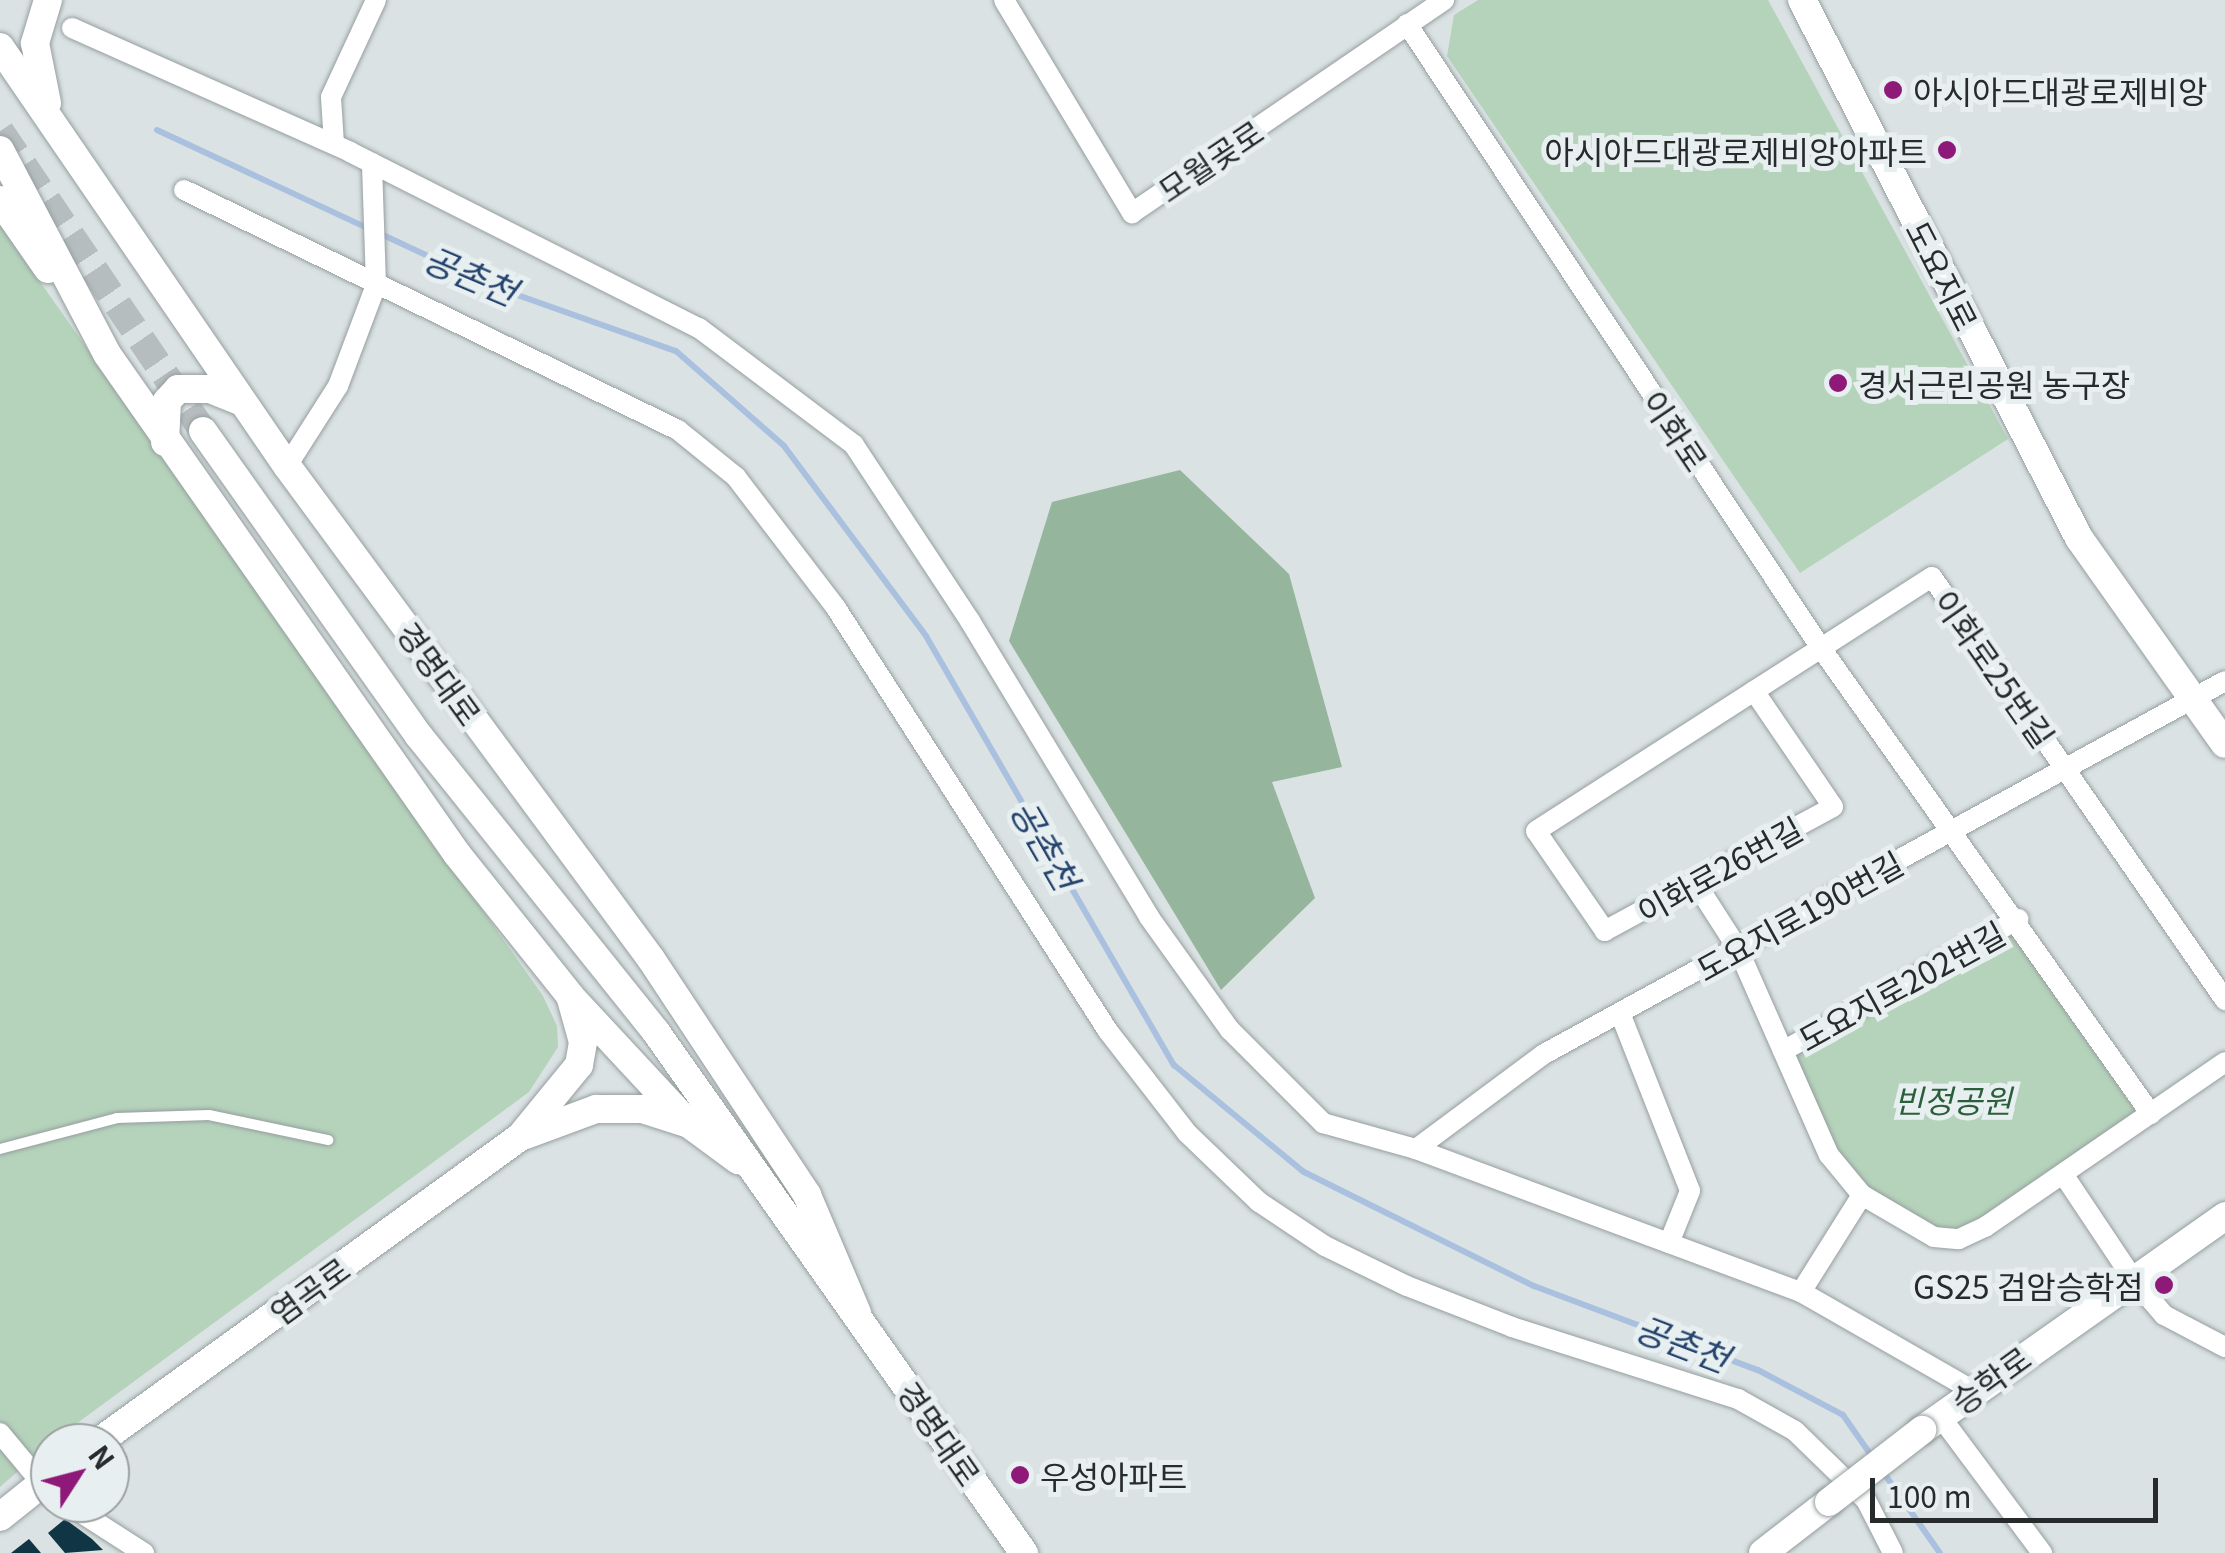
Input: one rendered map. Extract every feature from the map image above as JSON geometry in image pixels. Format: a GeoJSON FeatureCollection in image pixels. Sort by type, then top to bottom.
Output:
{"type":"FeatureCollection","features":[{"type":"Feature","properties":{"kind":"main road"},"geometry":{"type":"LineString","coordinates":[[48,0],[37,19],[36,68],[74,164]]}},
{"type":"Feature","properties":{"kind":"main road","name":"도요지로"},"geometry":{"type":"LineString","coordinates":[[1802,0],[2079,538],[2225,744]]}},
{"type":"Feature","properties":{"kind":"main road","name":"경명대로"},"geometry":{"type":"LineString","coordinates":[[0,48],[74,164],[242,402],[651,959],[807,1196],[856,1312]]}},
{"type":"Feature","properties":{"kind":"main road","name":"경명대로"},"geometry":{"type":"LineString","coordinates":[[0,150],[107,354],[457,854],[571,997],[689,1124],[759,1175]]}},
{"type":"Feature","properties":{"kind":"main road"},"geometry":{"type":"LineString","coordinates":[[0,200],[107,354]]}},
{"type":"Feature","properties":{"kind":"main road"},"geometry":{"type":"LineString","coordinates":[[165,442],[166,401],[178,389],[210,390],[242,402]]}},
{"type":"Feature","properties":{"kind":"main road","name":"경명대로"},"geometry":{"type":"LineString","coordinates":[[203,431],[419,736],[656,1032],[1024,1553]]}},
{"type":"Feature","properties":{"kind":"main road","name":"염곡로"},"geometry":{"type":"LineString","coordinates":[[125,1423],[520,1137],[579,1065],[583,1042],[571,997]]}},
{"type":"Feature","properties":{"kind":"main road","name":"염곡로"},"geometry":{"type":"LineString","coordinates":[[520,1137],[596,1109],[642,1109],[689,1124]]}},
{"type":"Feature","properties":{"kind":"main road","name":"승학로"},"geometry":{"type":"LineString","coordinates":[[1763,1553],[1972,1390],[2225,1216]]}},
{"type":"Feature","properties":{"kind":"main road"},"geometry":{"type":"LineString","coordinates":[[0,1517],[30,1496]]}},
{"type":"Feature","properties":{"kind":"street"},"geometry":{"type":"LineString","coordinates":[[334,144],[331,97],[376,0]]}},
{"type":"Feature","properties":{"kind":"street","name":"모월곶로"},"geometry":{"type":"LineString","coordinates":[[1004,0],[1132,213],[1444,0]]}},
{"type":"Feature","properties":{"kind":"street","name":"이화로"},"geometry":{"type":"LineString","coordinates":[[1407,24],[1821,648],[1953,830]]}},
{"type":"Feature","properties":{"kind":"street"},"geometry":{"type":"LineString","coordinates":[[72,28],[334,144],[372,172],[699,328],[854,445],[970,621],[1149,918],[1230,1030],[1324,1123],[1416,1149],[1801,1292],[1972,1390]]}},
{"type":"Feature","properties":{"kind":"street"},"geometry":{"type":"LineString","coordinates":[[288,466],[338,386],[376,280],[372,172]]}},
{"type":"Feature","properties":{"kind":"street"},"geometry":{"type":"LineString","coordinates":[[184,190],[678,430],[736,477],[836,608],[1108,1031],[1187,1133],[1259,1202],[1324,1246],[1408,1286],[1512,1328],[1738,1399],[1795,1431],[1863,1497],[1893,1553]]}},
{"type":"Feature","properties":{"kind":"street","name":"이화로25번길"},"geometry":{"type":"LineString","coordinates":[[1821,648],[1932,577],[2065,769]]}},
{"type":"Feature","properties":{"kind":"street","name":"이화로26번길"},"geometry":{"type":"LineString","coordinates":[[1754,691],[1833,808],[1605,931],[1536,831],[1754,691],[1821,648]]}},
{"type":"Feature","properties":{"kind":"street","name":"도요지로190번길"},"geometry":{"type":"LineString","coordinates":[[1416,1149],[1544,1054],[2225,680]]}},
{"type":"Feature","properties":{"kind":"street"},"geometry":{"type":"LineString","coordinates":[[2065,769],[2225,1000]]}},
{"type":"Feature","properties":{"kind":"street","name":"도요지로202번길"},"geometry":{"type":"LineString","coordinates":[[1953,830],[2150,1114]]}},
{"type":"Feature","properties":{"kind":"street","name":"도요지로202번길"},"geometry":{"type":"LineString","coordinates":[[1694,882],[1738,949],[1830,1154],[1862,1194],[1934,1237],[1959,1239],[2063,1174],[2225,1062]]}},
{"type":"Feature","properties":{"kind":"street","name":"도요지로202번길"},"geometry":{"type":"LineString","coordinates":[[1783,1051],[2018,919]]}},
{"type":"Feature","properties":{"kind":"street"},"geometry":{"type":"LineString","coordinates":[[1620,1013],[1690,1191],[1669,1243]]}},
{"type":"Feature","properties":{"kind":"street"},"geometry":{"type":"LineString","coordinates":[[2063,1174],[2133,1280],[2164,1315],[2225,1346]]}},
{"type":"Feature","properties":{"kind":"street"},"geometry":{"type":"LineString","coordinates":[[1801,1292],[1862,1194]]}},
{"type":"Feature","properties":{"kind":"street"},"geometry":{"type":"LineString","coordinates":[[1931,1423],[2042,1553]]}},
{"type":"Feature","properties":{"kind":"street"},"geometry":{"type":"LineString","coordinates":[[0,1432],[30,1467]]}},
{"type":"Feature","properties":{"kind":"street"},"geometry":{"type":"LineString","coordinates":[[97,1523],[144,1553]]}},
{"type":"Feature","properties":{"kind":"lane"},"geometry":{"type":"LineString","coordinates":[[0,1149],[136,1117],[208,1115],[328,1140]]}},
{"type":"Feature","properties":{"kind":"green space"},"geometry":{"type":"Polygon","coordinates":[[[1478,0],[1768,0],[2008,439],[1800,573],[1447,56],[1454,15],[1478,0]]]}},
{"type":"Feature","properties":{"kind":"green space"},"geometry":{"type":"Polygon","coordinates":[[[0,225],[543,996],[557,1026],[558,1047],[529,1092],[77,1423],[30,1423],[30,1461],[0,1487],[0,225]]]}},
{"type":"Feature","properties":{"kind":"green space"},"geometry":{"type":"Polygon","coordinates":[[[1180,470],[1289,574],[1342,767],[1272,782],[1315,898],[1221,990],[1009,641],[1052,502],[1180,470]]]}},
{"type":"Feature","properties":{"kind":"green space","name":"빈정공원"},"geometry":{"type":"Polygon","coordinates":[[[2017,923],[2146,1113],[1983,1225],[1935,1233],[1863,1191],[1832,1152],[1787,1052],[2017,923]]]}},
{"type":"Feature","properties":{"kind":"building"},"geometry":{"type":"Polygon","coordinates":[[[60,1523],[70,1523],[103,1550],[65,1553],[48,1533],[60,1523]]]}},
{"type":"Feature","properties":{"kind":"building"},"geometry":{"type":"Polygon","coordinates":[[[29,1539],[41,1553],[11,1553],[29,1539]]]}},
{"type":"Feature","properties":{"kind":"waterway","name":"공촌천"},"geometry":{"type":"LineString","coordinates":[[157,130],[369,229]]}},
{"type":"Feature","properties":{"kind":"waterway","name":"공촌천"},"geometry":{"type":"LineString","coordinates":[[381,234],[492,286],[676,351],[784,446],[926,636],[1174,1065],[1304,1172],[1534,1286],[1758,1370],[1843,1415],[1873,1458]]}},
{"type":"Feature","properties":{"kind":"waterway","name":"공촌천"},"geometry":{"type":"LineString","coordinates":[[1883,1472],[1940,1553]]}},
{"type":"Feature","properties":{"kind":"tunnel"},"geometry":{"type":"LineString","coordinates":[[0,131],[203,431]]}},
{"type":"Feature","properties":{"kind":"place","name":"아시아드대광로제비앙"},"geometry":{"type":"Point","coordinates":[1893,90]}},
{"type":"Feature","properties":{"kind":"place","name":"아시아드대광로제비앙아파트"},"geometry":{"type":"Point","coordinates":[1947,150]}},
{"type":"Feature","properties":{"kind":"place","name":"경서근린공원 농구장"},"geometry":{"type":"Point","coordinates":[1838,383]}},
{"type":"Feature","properties":{"kind":"place","name":"GS25 검암승학점"},"geometry":{"type":"Point","coordinates":[2164,1285]}},
{"type":"Feature","properties":{"kind":"place","name":"우성아파트"},"geometry":{"type":"Point","coordinates":[1020,1475]}}]}
